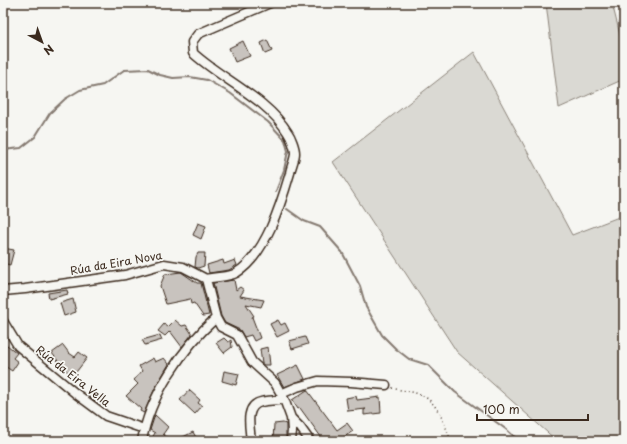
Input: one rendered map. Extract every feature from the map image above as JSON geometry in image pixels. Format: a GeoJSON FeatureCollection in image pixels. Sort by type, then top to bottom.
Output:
{"type":"FeatureCollection","features":[{"type":"Feature","properties":{"kind":"street"},"geometry":{"type":"LineString","coordinates":[[270,3],[198,34],[192,42],[193,52],[200,60],[271,112],[288,133],[295,152],[270,232],[251,260],[235,274],[206,279],[216,318],[221,327],[237,335],[252,362],[275,383],[291,418],[310,441]]}},
{"type":"Feature","properties":{"kind":"street","name":"Rúa da Eira Nova"},"geometry":{"type":"LineString","coordinates":[[3,290],[25,289],[125,275],[164,264],[183,267],[206,279]]}},
{"type":"Feature","properties":{"kind":"street"},"geometry":{"type":"LineString","coordinates":[[142,441],[144,429],[164,383],[174,365],[203,329],[216,318]]}},
{"type":"Feature","properties":{"kind":"street","name":"Rúa da Eira Vella"},"geometry":{"type":"LineString","coordinates":[[3,321],[18,346],[75,393],[106,416],[144,429]]}},
{"type":"Feature","properties":{"kind":"street"},"geometry":{"type":"LineString","coordinates":[[251,441],[250,413],[253,406],[260,402],[282,396],[297,387],[318,381],[351,382],[386,386]]}},
{"type":"Feature","properties":{"kind":"street"},"geometry":{"type":"LineString","coordinates":[[291,418],[291,441]]}},
{"type":"Feature","properties":{"kind":"path"},"geometry":{"type":"LineString","coordinates":[[386,386],[422,395],[432,402],[439,413],[451,441]]}},
{"type":"Feature","properties":{"kind":"shaded area"},"geometry":{"type":"Polygon","coordinates":[[[546,3],[612,3],[624,51],[624,79],[559,108],[546,3]]]}},
{"type":"Feature","properties":{"kind":"shaded area"},"geometry":{"type":"Polygon","coordinates":[[[474,52],[572,235],[624,215],[624,441],[557,441],[457,352],[333,162],[474,52]]]}},
{"type":"Feature","properties":{"kind":"building"},"geometry":{"type":"Polygon","coordinates":[[[267,40],[272,51],[265,54],[261,43],[267,40]]]}},
{"type":"Feature","properties":{"kind":"building"},"geometry":{"type":"Polygon","coordinates":[[[243,41],[250,56],[235,62],[229,48],[243,41]]]}},
{"type":"Feature","properties":{"kind":"building"},"geometry":{"type":"Polygon","coordinates":[[[198,223],[206,226],[201,239],[193,235],[198,223]]]}},
{"type":"Feature","properties":{"kind":"building"},"geometry":{"type":"Polygon","coordinates":[[[3,248],[14,250],[10,265],[3,263],[3,248]]]}},
{"type":"Feature","properties":{"kind":"building"},"geometry":{"type":"Polygon","coordinates":[[[198,253],[205,253],[204,266],[198,268],[195,267],[198,253]]]}},
{"type":"Feature","properties":{"kind":"building"},"geometry":{"type":"Polygon","coordinates":[[[223,260],[224,264],[235,260],[237,265],[229,270],[209,273],[207,265],[223,260]]]}},
{"type":"Feature","properties":{"kind":"building"},"geometry":{"type":"Polygon","coordinates":[[[181,272],[197,283],[201,283],[209,315],[203,316],[194,303],[191,304],[190,299],[166,304],[160,286],[165,274],[181,272]]]}},
{"type":"Feature","properties":{"kind":"building"},"geometry":{"type":"Polygon","coordinates":[[[234,280],[236,290],[240,287],[244,290],[240,296],[264,300],[261,307],[246,304],[254,316],[252,317],[260,338],[254,341],[251,335],[244,337],[240,330],[225,323],[221,316],[213,283],[234,280]]]}},
{"type":"Feature","properties":{"kind":"building"},"geometry":{"type":"Polygon","coordinates":[[[67,290],[68,294],[49,299],[48,293],[67,290]]]}},
{"type":"Feature","properties":{"kind":"building"},"geometry":{"type":"Polygon","coordinates":[[[73,299],[76,312],[64,316],[60,303],[73,299]]]}},
{"type":"Feature","properties":{"kind":"building"},"geometry":{"type":"Polygon","coordinates":[[[175,320],[182,326],[186,325],[192,334],[182,347],[170,331],[165,336],[158,331],[164,324],[168,327],[175,320]]]}},
{"type":"Feature","properties":{"kind":"building"},"geometry":{"type":"Polygon","coordinates":[[[278,320],[281,325],[285,323],[289,331],[277,337],[270,324],[278,320]]]}},
{"type":"Feature","properties":{"kind":"building"},"geometry":{"type":"Polygon","coordinates":[[[160,335],[162,340],[145,345],[142,340],[160,335]]]}},
{"type":"Feature","properties":{"kind":"building"},"geometry":{"type":"Polygon","coordinates":[[[305,337],[308,344],[292,349],[289,341],[305,337]]]}},
{"type":"Feature","properties":{"kind":"building"},"geometry":{"type":"Polygon","coordinates":[[[224,338],[228,342],[231,340],[232,347],[224,353],[216,343],[224,338]]]}},
{"type":"Feature","properties":{"kind":"building"},"geometry":{"type":"Polygon","coordinates":[[[7,345],[17,353],[13,358],[18,362],[12,371],[3,365],[3,351],[7,345]]]}},
{"type":"Feature","properties":{"kind":"building"},"geometry":{"type":"Polygon","coordinates":[[[63,345],[69,353],[75,357],[79,352],[87,358],[73,376],[63,368],[52,353],[63,345]]]}},
{"type":"Feature","properties":{"kind":"building"},"geometry":{"type":"Polygon","coordinates":[[[268,347],[270,365],[264,365],[262,364],[260,349],[268,347]]]}},
{"type":"Feature","properties":{"kind":"building"},"geometry":{"type":"Polygon","coordinates":[[[153,358],[155,362],[164,358],[169,364],[155,388],[144,413],[140,411],[141,409],[126,396],[138,384],[134,380],[142,371],[139,366],[153,358]]]}},
{"type":"Feature","properties":{"kind":"building"},"geometry":{"type":"Polygon","coordinates":[[[298,365],[305,379],[284,387],[277,375],[298,365]]]}},
{"type":"Feature","properties":{"kind":"building"},"geometry":{"type":"Polygon","coordinates":[[[224,371],[239,374],[236,385],[222,381],[224,371]]]}},
{"type":"Feature","properties":{"kind":"building"},"geometry":{"type":"Polygon","coordinates":[[[189,390],[200,400],[198,403],[202,406],[195,414],[180,400],[189,390]]]}},
{"type":"Feature","properties":{"kind":"building"},"geometry":{"type":"Polygon","coordinates":[[[307,390],[337,430],[347,423],[353,431],[338,441],[324,441],[300,408],[298,409],[292,400],[307,390]]]}},
{"type":"Feature","properties":{"kind":"building"},"geometry":{"type":"Polygon","coordinates":[[[356,396],[357,400],[380,397],[381,413],[364,415],[364,410],[366,409],[348,411],[346,398],[356,396]]]}},
{"type":"Feature","properties":{"kind":"building"},"geometry":{"type":"Polygon","coordinates":[[[155,415],[168,427],[163,434],[171,441],[150,441],[155,433],[150,430],[155,415]]]}},
{"type":"Feature","properties":{"kind":"building"},"geometry":{"type":"Polygon","coordinates":[[[274,424],[286,424],[286,441],[273,441],[274,424]]]}},
{"type":"Feature","properties":{"kind":"building"},"geometry":{"type":"Polygon","coordinates":[[[193,432],[198,441],[175,441],[193,432]]]}},
{"type":"Feature","properties":{"kind":"waterway"},"geometry":{"type":"LineString","coordinates":[[3,150],[21,148],[35,137],[50,113],[65,99],[80,90],[103,85],[124,70],[148,69],[160,75],[173,78],[190,77],[207,80],[230,93],[268,122],[285,140],[288,151],[284,170],[276,191]]}},
{"type":"Feature","properties":{"kind":"waterway"},"geometry":{"type":"LineString","coordinates":[[287,209],[304,221],[320,227],[342,252],[360,286],[366,307],[382,335],[409,359],[428,365],[455,392],[507,430],[519,441]]}}]}
